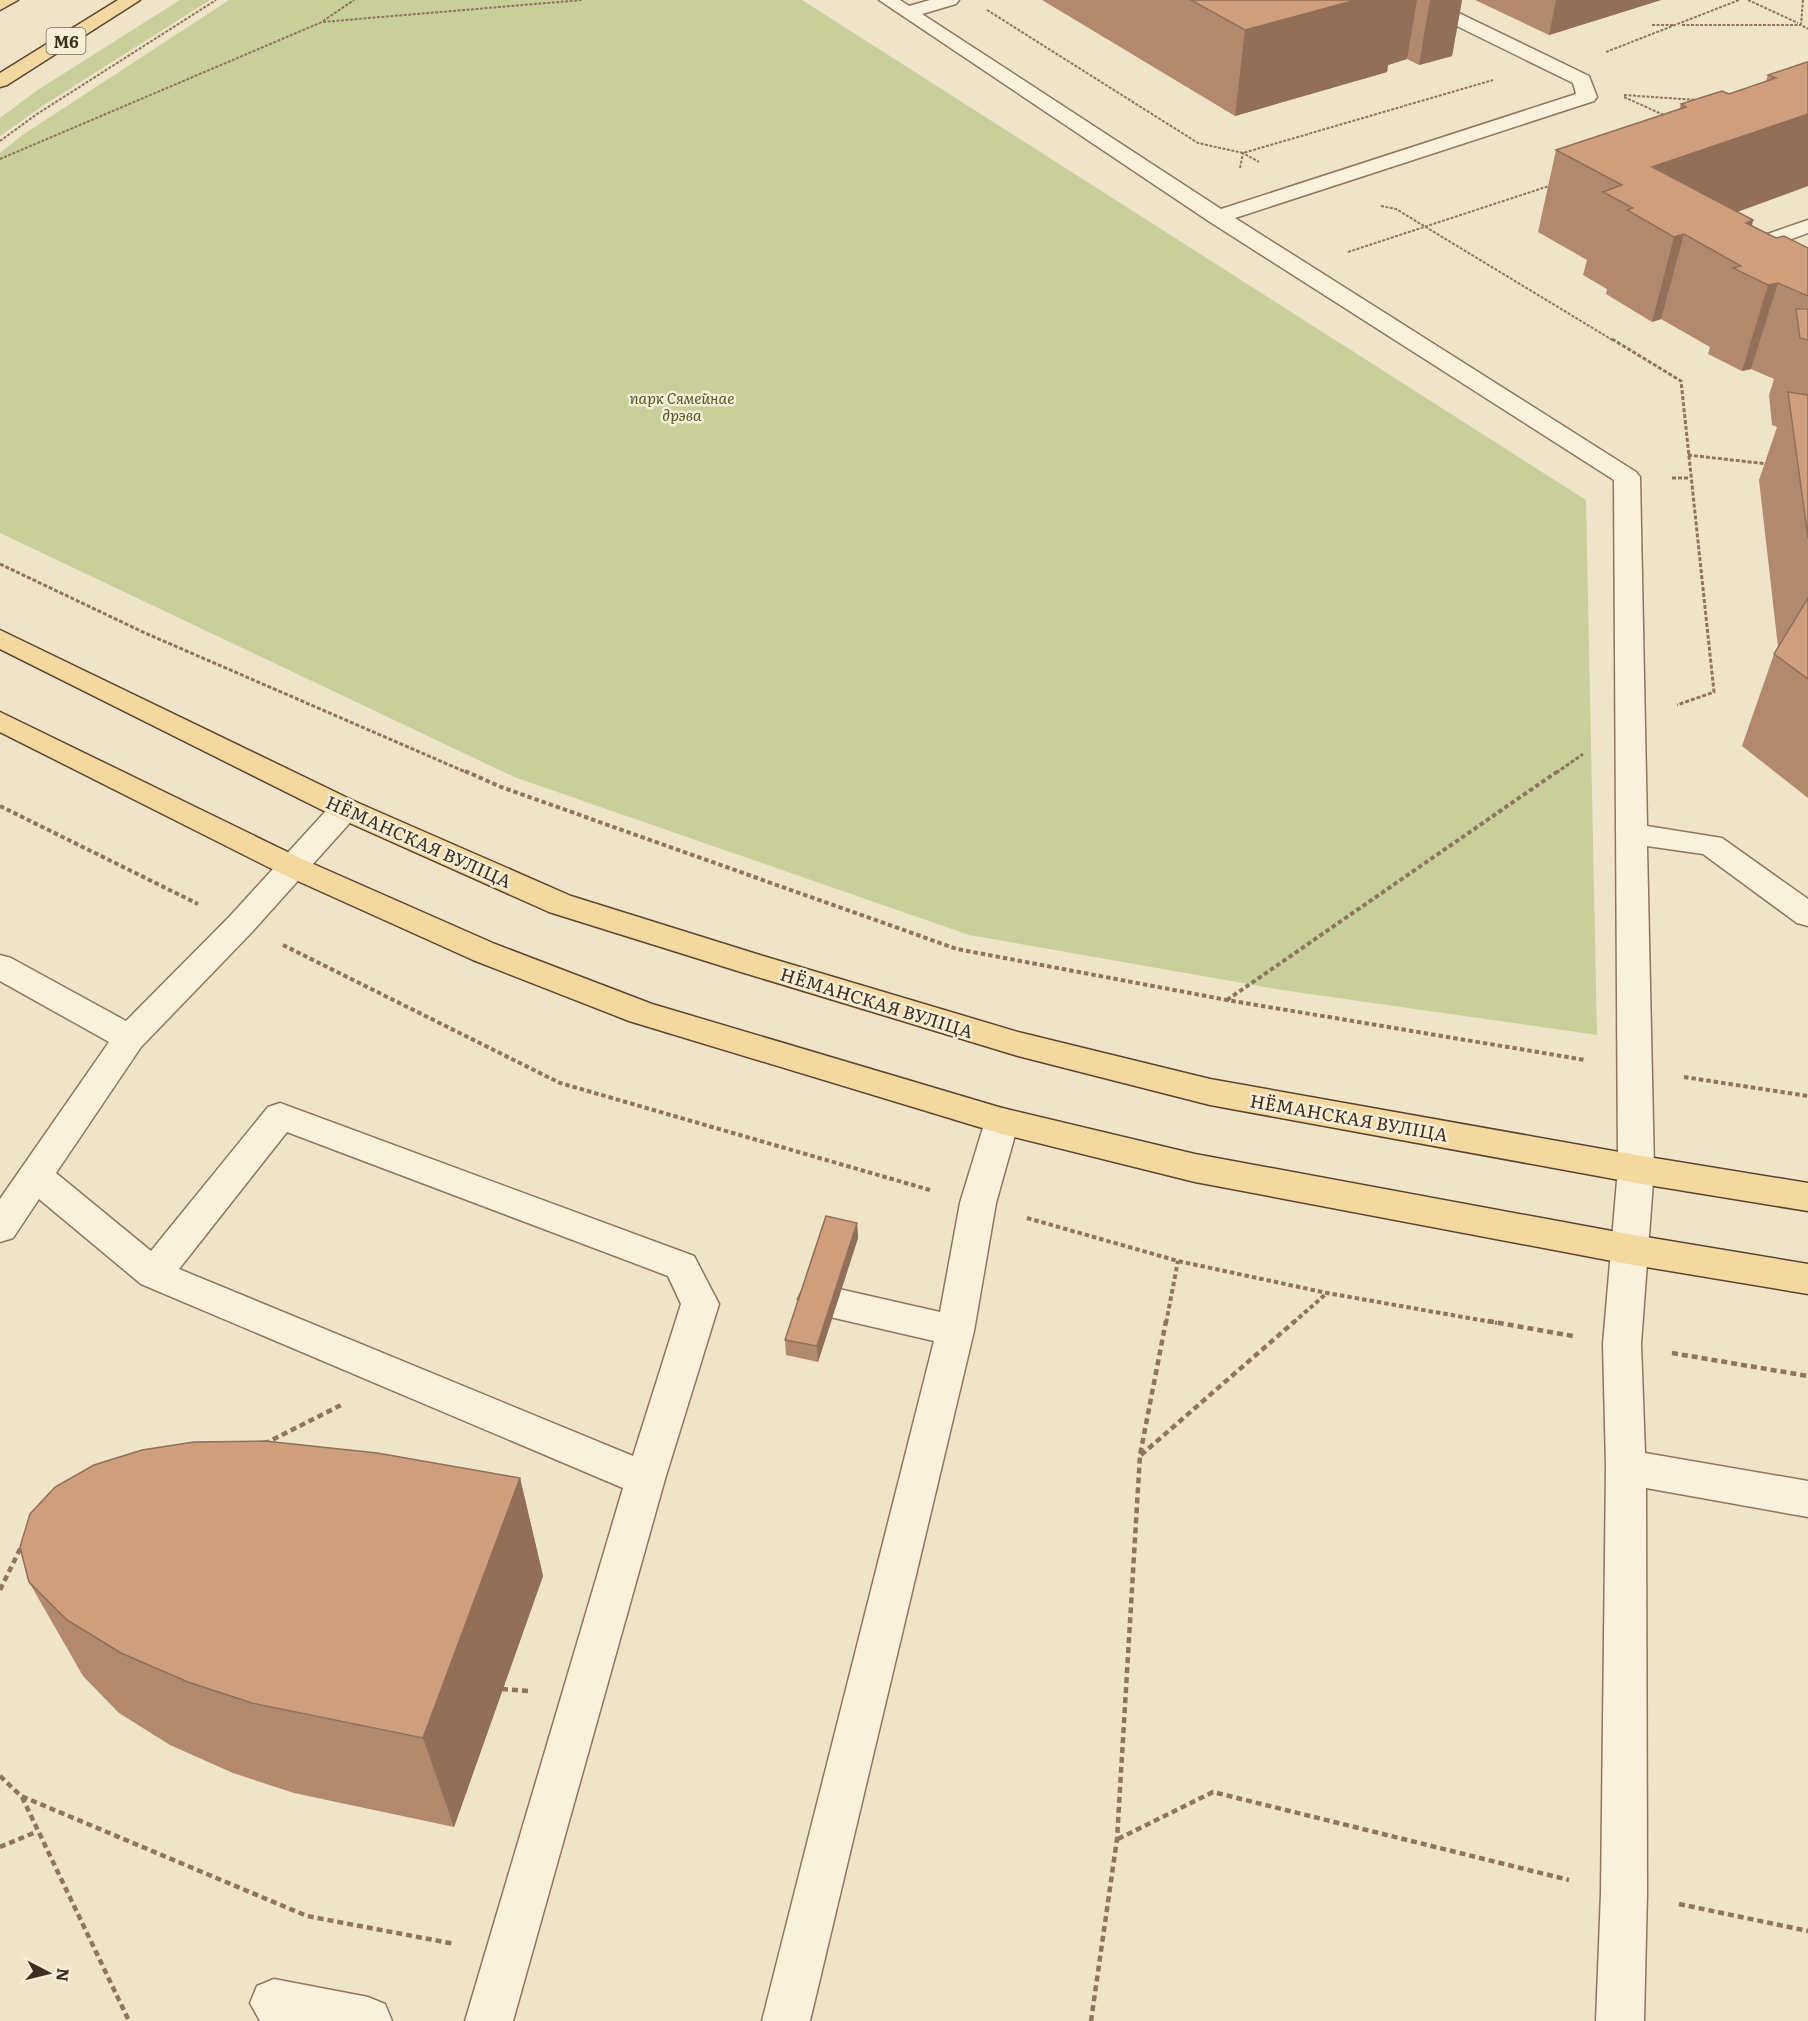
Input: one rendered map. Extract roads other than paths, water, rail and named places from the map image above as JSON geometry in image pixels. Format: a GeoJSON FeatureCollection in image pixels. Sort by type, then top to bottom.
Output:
{"type":"FeatureCollection","features":[{"type":"Feature","properties":{"kind":"main road"},"geometry":{"type":"LineString","coordinates":[[0,5],[9,0]]}},
{"type":"Feature","properties":{"kind":"main road","name":"М6"},"geometry":{"type":"LineString","coordinates":[[0,81],[131,0]]}},
{"type":"Feature","properties":{"kind":"main road","name":"НЁМАНСКАЯ ВУЛІЦА"},"geometry":{"type":"LineString","coordinates":[[0,638],[345,810],[560,904],[1018,1044],[1210,1092],[1636,1169],[1808,1197]]}},
{"type":"Feature","properties":{"kind":"main road"},"geometry":{"type":"LineString","coordinates":[[0,721],[291,866],[484,952],[641,1013],[1002,1121],[1195,1168],[1628,1249],[1808,1279]]}},
{"type":"Feature","properties":{"kind":"lane"},"geometry":{"type":"LineString","coordinates":[[888,0],[1218,217],[1627,477],[1636,1169],[1622,1344],[1626,1467],[1624,1893],[1620,2021]]}},
{"type":"Feature","properties":{"kind":"lane"},"geometry":{"type":"LineString","coordinates":[[908,12],[950,0]]}},
{"type":"Feature","properties":{"kind":"lane"},"geometry":{"type":"LineString","coordinates":[[1218,217],[1587,98],[1582,80],[1418,0]]}},
{"type":"Feature","properties":{"kind":"lane"},"geometry":{"type":"LineString","coordinates":[[1741,269],[1720,258],[1808,226]]}},
{"type":"Feature","properties":{"kind":"lane"},"geometry":{"type":"LineString","coordinates":[[0,1228],[129,1038],[241,924],[291,866],[345,810]]}},
{"type":"Feature","properties":{"kind":"lane"},"geometry":{"type":"LineString","coordinates":[[1632,834],[1712,845],[1808,915]]}},
{"type":"Feature","properties":{"kind":"lane"},"geometry":{"type":"LineString","coordinates":[[0,966],[129,1038]]}},
{"type":"Feature","properties":{"kind":"lane"},"geometry":{"type":"LineString","coordinates":[[154,1274],[280,1116],[681,1266],[700,1304],[645,1479],[489,2021]]}},
{"type":"Feature","properties":{"kind":"lane"},"geometry":{"type":"LineString","coordinates":[[786,2021],[955,1331],[978,1203],[1002,1121]]}},
{"type":"Feature","properties":{"kind":"lane"},"geometry":{"type":"LineString","coordinates":[[34,1175],[154,1274],[645,1479]]}},
{"type":"Feature","properties":{"kind":"lane"},"geometry":{"type":"LineString","coordinates":[[817,1299],[955,1331]]}},
{"type":"Feature","properties":{"kind":"lane"},"geometry":{"type":"LineString","coordinates":[[1626,1467],[1808,1499]]}},
{"type":"Feature","properties":{"kind":"lane"},"geometry":{"type":"LineString","coordinates":[[274,2003],[368,2021]]}},
{"type":"Feature","properties":{"kind":"park label","name":"парк Сямейнае дрэва"},"geometry":{"type":"Point","coordinates":[682,406]}}]}
